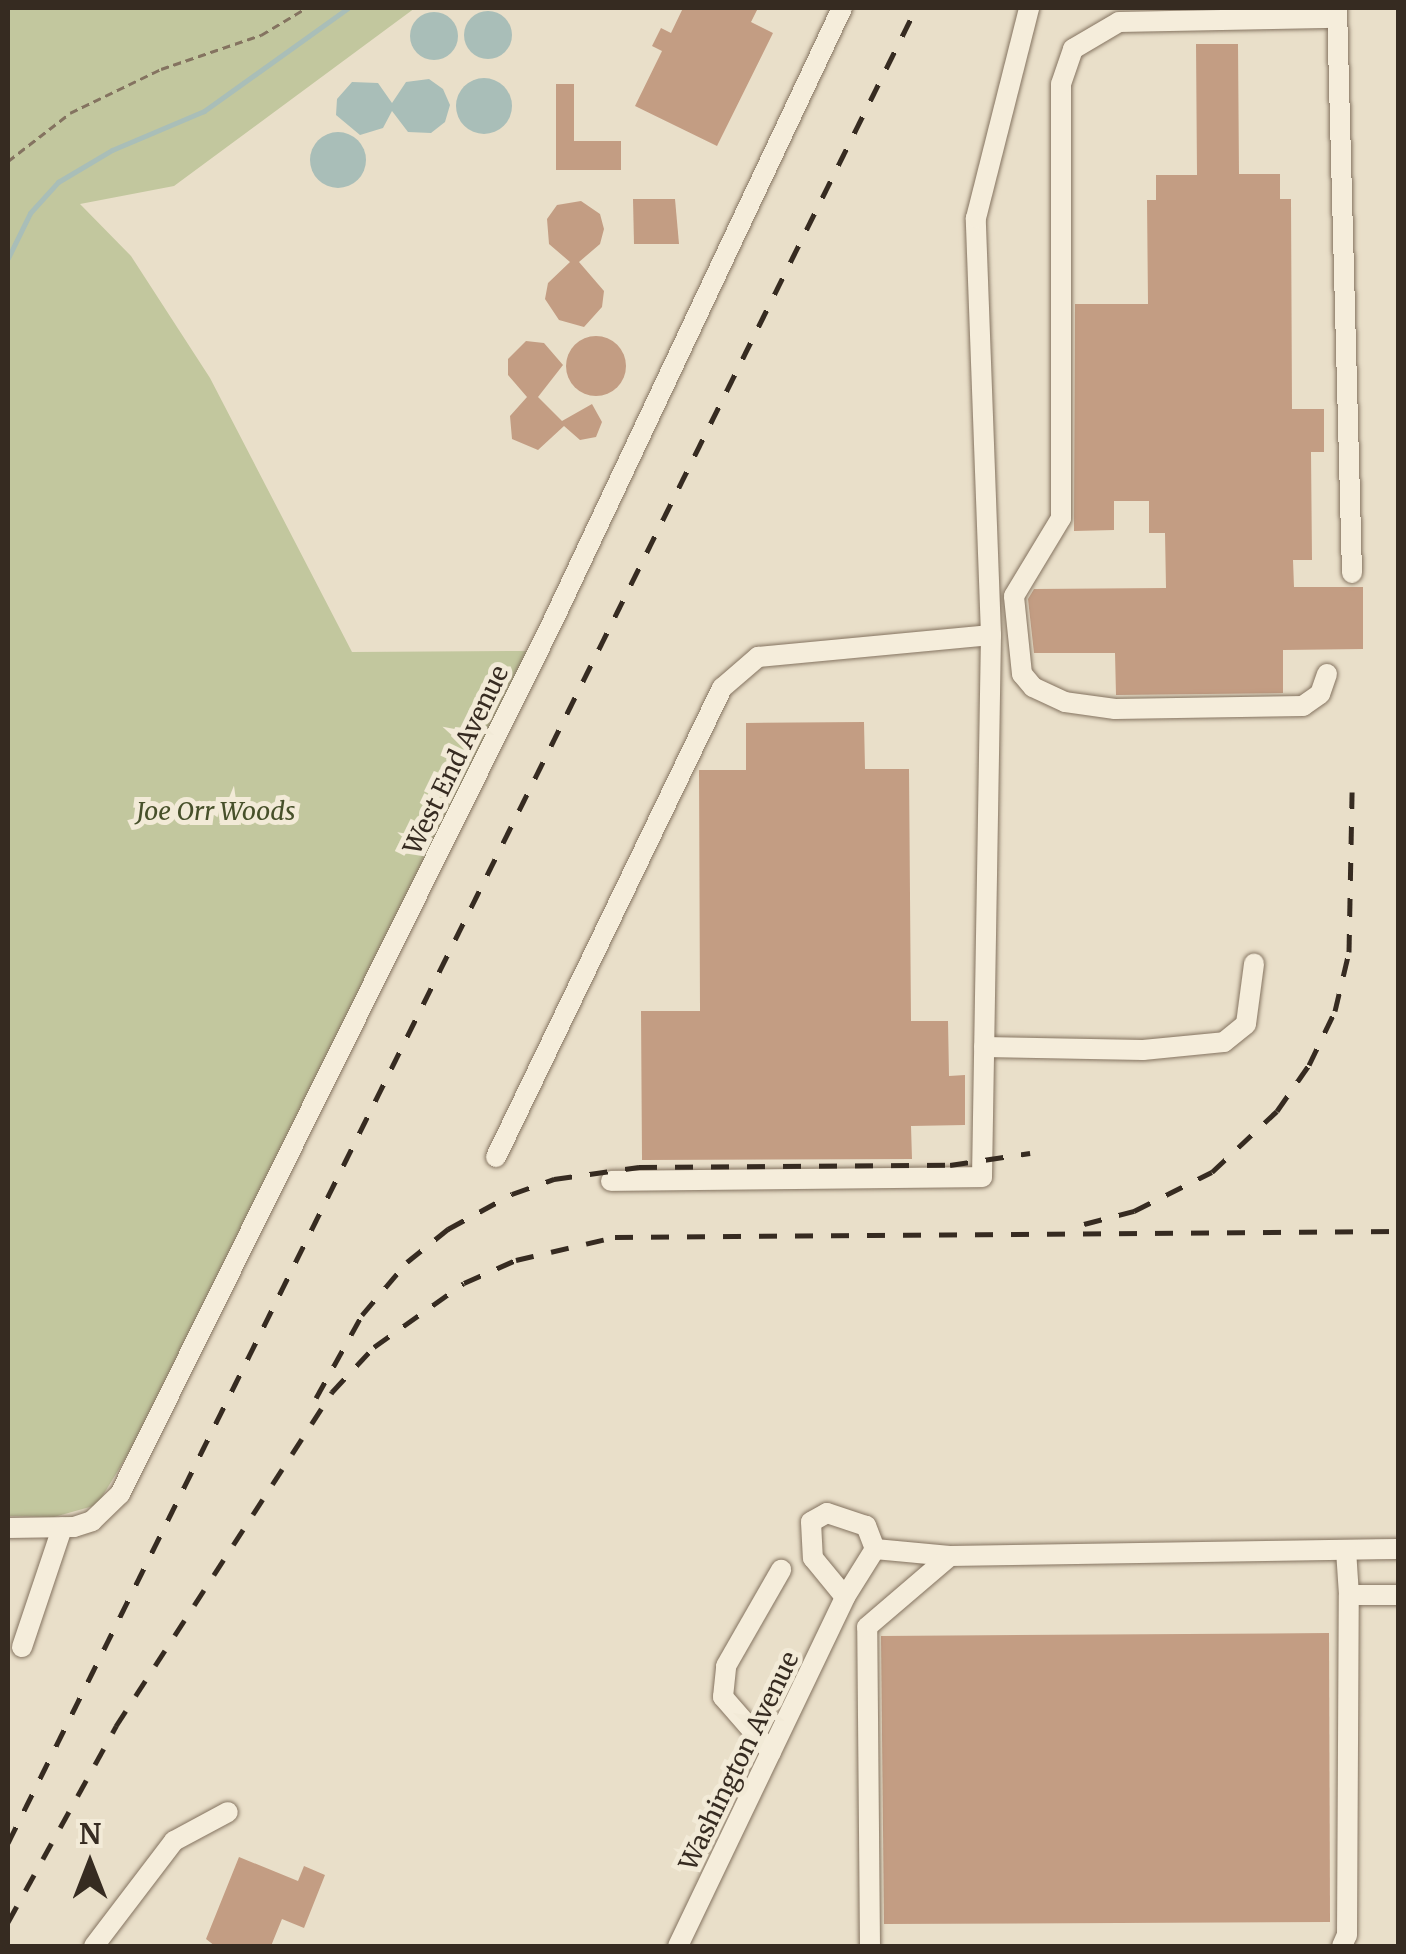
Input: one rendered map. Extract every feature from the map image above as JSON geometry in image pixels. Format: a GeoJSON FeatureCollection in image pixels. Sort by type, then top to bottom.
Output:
{"type":"FeatureCollection","features":[{"type":"Feature","properties":{"kind":"street","name":"West End Avenue"},"geometry":{"type":"LineString","coordinates":[[62,1528],[92,1521],[126,1482],[526,676],[842,8]]}},
{"type":"Feature","properties":{"kind":"street"},"geometry":{"type":"LineString","coordinates":[[611,1181],[982,1177],[991,635],[976,218],[1029,8]]}},
{"type":"Feature","properties":{"kind":"street"},"geometry":{"type":"LineString","coordinates":[[1327,674],[1320,694],[1302,706],[1114,709],[1065,702],[1033,687],[1022,674],[1014,596],[1062,518],[1061,84],[1073,49],[1119,22],[1337,13],[1352,573]]}},
{"type":"Feature","properties":{"kind":"street"},"geometry":{"type":"LineString","coordinates":[[496,1157],[722,688],[758,657],[991,635]]}},
{"type":"Feature","properties":{"kind":"street"},"geometry":{"type":"LineString","coordinates":[[984,1047],[1142,1050],[1224,1042],[1246,1024],[1254,964]]}},
{"type":"Feature","properties":{"kind":"street"},"geometry":{"type":"LineString","coordinates":[[846,1597],[813,1558],[811,1522],[826,1512],[866,1526],[875,1549],[950,1556],[1398,1549]]}},
{"type":"Feature","properties":{"kind":"street"},"geometry":{"type":"LineString","coordinates":[[8,1528],[62,1528],[22,1647]]}},
{"type":"Feature","properties":{"kind":"street","name":"Washington Avenue"},"geometry":{"type":"LineString","coordinates":[[678,1946],[846,1597],[875,1549]]}},
{"type":"Feature","properties":{"kind":"street"},"geometry":{"type":"LineString","coordinates":[[1342,1946],[1348,1934],[1346,1550]]}},
{"type":"Feature","properties":{"kind":"street"},"geometry":{"type":"LineString","coordinates":[[870,1946],[867,1628],[950,1556]]}},
{"type":"Feature","properties":{"kind":"street"},"geometry":{"type":"LineString","coordinates":[[772,1752],[723,1697],[726,1666],[782,1570]]}},
{"type":"Feature","properties":{"kind":"street"},"geometry":{"type":"LineString","coordinates":[[1349,1595],[1398,1594]]}},
{"type":"Feature","properties":{"kind":"street"},"geometry":{"type":"LineString","coordinates":[[94,1946],[174,1841],[228,1812]]}},
{"type":"Feature","properties":{"kind":"path"},"geometry":{"type":"LineString","coordinates":[[8,161],[70,113],[160,69],[262,35],[306,8]]}},
{"type":"Feature","properties":{"kind":"green space","name":"Joe Orr Woods"},"geometry":{"type":"Polygon","coordinates":[[[8,8],[415,8],[174,186],[80,204],[131,256],[210,378],[352,652],[528,651],[130,1451],[97,1505],[54,1517],[8,1516],[8,8]]]}},
{"type":"Feature","properties":{"kind":"water"},"geometry":{"type":"Polygon","coordinates":[[[488,11],[505,18],[512,35],[505,52],[488,59],[471,52],[464,35],[471,18],[488,11]]]}},
{"type":"Feature","properties":{"kind":"water"},"geometry":{"type":"Polygon","coordinates":[[[434,12],[451,19],[458,36],[451,53],[434,60],[417,53],[410,36],[417,19],[434,12]]]}},
{"type":"Feature","properties":{"kind":"water"},"geometry":{"type":"Polygon","coordinates":[[[484,78],[504,86],[512,106],[504,126],[484,134],[464,126],[456,106],[464,86],[484,78]]]}},
{"type":"Feature","properties":{"kind":"water"},"geometry":{"type":"Polygon","coordinates":[[[429,79],[443,89],[450,105],[445,122],[431,133],[408,132],[392,111],[383,128],[360,135],[336,115],[337,99],[352,82],[378,83],[392,103],[406,82],[429,79]]]}},
{"type":"Feature","properties":{"kind":"water"},"geometry":{"type":"Polygon","coordinates":[[[338,132],[358,140],[366,160],[358,180],[338,188],[318,180],[310,160],[318,140],[338,132]]]}},
{"type":"Feature","properties":{"kind":"building"},"geometry":{"type":"Polygon","coordinates":[[[683,8],[758,8],[751,22],[773,33],[717,146],[635,106],[662,51],[652,46],[661,28],[671,33],[683,8]]]}},
{"type":"Feature","properties":{"kind":"building"},"geometry":{"type":"Polygon","coordinates":[[[1196,44],[1238,44],[1239,174],[1280,174],[1280,199],[1291,199],[1292,409],[1324,409],[1324,452],[1311,452],[1312,560],[1293,560],[1294,587],[1363,587],[1363,649],[1283,650],[1283,693],[1116,695],[1115,653],[1034,653],[1028,599],[1034,589],[1166,588],[1165,533],[1149,533],[1149,501],[1114,501],[1114,530],[1074,531],[1075,304],[1148,304],[1147,200],[1156,200],[1156,175],[1197,175],[1196,44]]]}},
{"type":"Feature","properties":{"kind":"building"},"geometry":{"type":"Polygon","coordinates":[[[556,84],[574,84],[574,141],[621,141],[621,170],[556,170],[556,84]]]}},
{"type":"Feature","properties":{"kind":"building"},"geometry":{"type":"Polygon","coordinates":[[[633,199],[675,199],[679,244],[634,244],[633,199]]]}},
{"type":"Feature","properties":{"kind":"building"},"geometry":{"type":"Polygon","coordinates":[[[581,201],[600,214],[604,229],[600,244],[579,262],[604,291],[602,307],[584,327],[559,320],[545,299],[548,283],[570,262],[549,244],[547,219],[557,205],[581,201]]]}},
{"type":"Feature","properties":{"kind":"building"},"geometry":{"type":"Polygon","coordinates":[[[596,336],[617,345],[626,366],[617,387],[596,396],[575,387],[566,366],[575,345],[596,336]]]}},
{"type":"Feature","properties":{"kind":"building"},"geometry":{"type":"Polygon","coordinates":[[[526,341],[544,343],[563,365],[538,397],[562,421],[592,404],[602,422],[596,437],[580,440],[564,426],[538,450],[512,439],[510,416],[527,397],[508,375],[508,359],[526,341]]]}},
{"type":"Feature","properties":{"kind":"building"},"geometry":{"type":"Polygon","coordinates":[[[864,722],[865,769],[909,769],[911,1021],[948,1021],[949,1076],[965,1075],[965,1125],[911,1126],[912,1159],[642,1160],[641,1011],[700,1011],[699,770],[746,770],[746,723],[864,722]]]}},
{"type":"Feature","properties":{"kind":"building"},"geometry":{"type":"Polygon","coordinates":[[[1329,1633],[1330,1922],[884,1924],[881,1636],[1329,1633]]]}},
{"type":"Feature","properties":{"kind":"building"},"geometry":{"type":"Polygon","coordinates":[[[239,1857],[298,1881],[304,1866],[325,1875],[304,1928],[282,1919],[271,1946],[215,1946],[206,1939],[239,1857]]]}},
{"type":"Feature","properties":{"kind":"waterway"},"geometry":{"type":"LineString","coordinates":[[8,258],[30,213],[58,182],[112,150],[204,111],[348,8]]}},
{"type":"Feature","properties":{"kind":"railway"},"geometry":{"type":"LineString","coordinates":[[8,1843],[916,8]]}},
{"type":"Feature","properties":{"kind":"railway"},"geometry":{"type":"LineString","coordinates":[[1084,1224],[1134,1211],[1212,1172],[1277,1111],[1309,1065],[1335,1011],[1349,952],[1352,792]]}},
{"type":"Feature","properties":{"kind":"railway"},"geometry":{"type":"LineString","coordinates":[[316,1398],[362,1315],[407,1262],[448,1229],[512,1194],[554,1179],[639,1167],[950,1165],[1030,1153]]}},
{"type":"Feature","properties":{"kind":"railway"},"geometry":{"type":"LineString","coordinates":[[8,1922],[116,1726],[332,1392],[374,1347],[464,1283],[516,1260],[615,1237],[1398,1231]]}}]}
